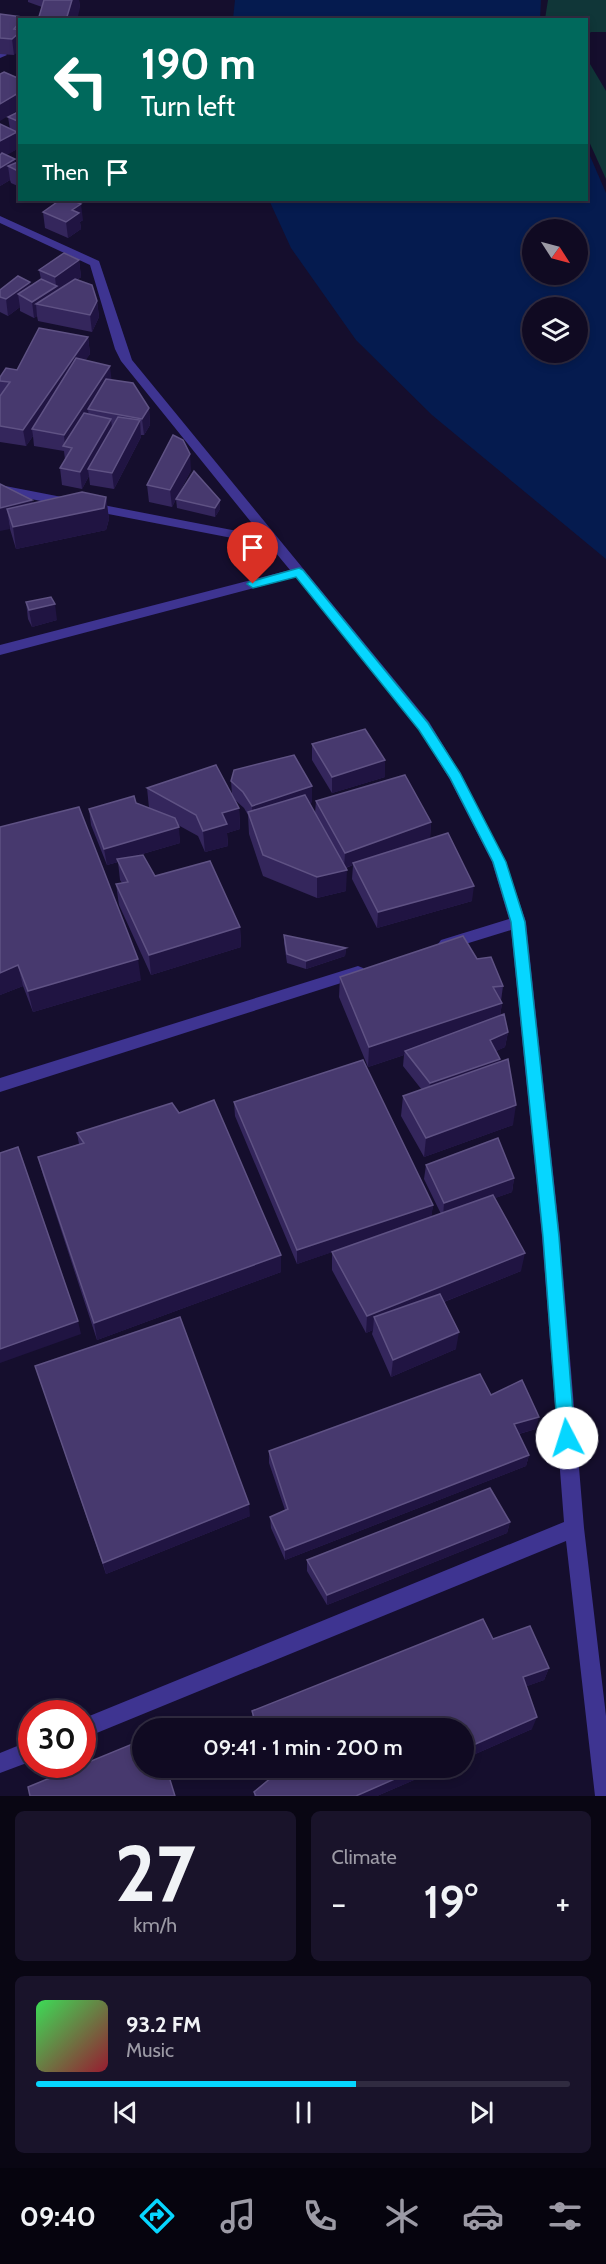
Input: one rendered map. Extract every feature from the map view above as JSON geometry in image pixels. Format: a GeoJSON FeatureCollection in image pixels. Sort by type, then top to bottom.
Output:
{"type":"FeatureCollection","features":[{"type":"Feature","properties":{"kind":"street"},"geometry":{"type":"LineString","coordinates":[[0,219],[95,263],[121,349],[127,361],[424,726],[455,776],[499,862],[518,922],[551,1237],[574,1528],[605,1796]]}},
{"type":"Feature","properties":{"kind":"street"},"geometry":{"type":"LineString","coordinates":[[0,489],[232,534],[272,537]]}},
{"type":"Feature","properties":{"kind":"street"},"geometry":{"type":"LineString","coordinates":[[0,650],[299,572]]}},
{"type":"Feature","properties":{"kind":"street"},"geometry":{"type":"LineString","coordinates":[[428,950],[518,922]]}},
{"type":"Feature","properties":{"kind":"street"},"geometry":{"type":"LineString","coordinates":[[0,1085],[372,968]]}},
{"type":"Feature","properties":{"kind":"street"},"geometry":{"type":"LineString","coordinates":[[96,1723],[574,1528]]}},
{"type":"Feature","properties":{"kind":"street"},"geometry":{"type":"LineString","coordinates":[[0,1762],[18,1755]]}},
{"type":"Feature","properties":{"kind":"green space"},"geometry":{"type":"Polygon","coordinates":[[[548,0],[606,0],[606,32],[591,32],[588,34],[588,18],[545,18],[548,0]]]}},
{"type":"Feature","properties":{"kind":"green space"},"geometry":{"type":"Polygon","coordinates":[[[588,61],[606,91],[606,179],[588,139],[588,61]]]}},
{"type":"Feature","properties":{"kind":"water"},"geometry":{"type":"Polygon","coordinates":[[[235,0],[541,0],[540,18],[233,18],[235,0]]]}},
{"type":"Feature","properties":{"kind":"water"},"geometry":{"type":"Polygon","coordinates":[[[588,151],[606,193],[606,559],[432,415],[356,340],[291,248],[269,201],[588,201],[588,151]]]}},
{"type":"Feature","properties":{"kind":"building"},"geometry":{"type":"Polygon","coordinates":[[[44,0],[72,0],[67,18],[39,18],[44,0]]]}},
{"type":"Feature","properties":{"kind":"building"},"geometry":{"type":"Polygon","coordinates":[[[0,14],[23,17],[18,18],[18,24],[14,29],[18,30],[18,34],[12,39],[0,38],[0,14]]]}},
{"type":"Feature","properties":{"kind":"building"},"geometry":{"type":"Polygon","coordinates":[[[4,72],[18,78],[18,93],[0,104],[0,74],[4,72]]]}},
{"type":"Feature","properties":{"kind":"building"},"geometry":{"type":"Polygon","coordinates":[[[18,112],[18,121],[8,117],[18,112]]]}},
{"type":"Feature","properties":{"kind":"building"},"geometry":{"type":"Polygon","coordinates":[[[0,124],[17,132],[0,141],[0,124]]]}},
{"type":"Feature","properties":{"kind":"building"},"geometry":{"type":"Polygon","coordinates":[[[2,153],[15,159],[0,168],[0,155],[2,153]]]}},
{"type":"Feature","properties":{"kind":"building"},"geometry":{"type":"Polygon","coordinates":[[[18,162],[18,171],[8,166],[18,162]]]}},
{"type":"Feature","properties":{"kind":"building"},"geometry":{"type":"Polygon","coordinates":[[[59,201],[74,201],[81,204],[72,210],[79,213],[66,222],[43,212],[59,201]]]}},
{"type":"Feature","properties":{"kind":"building"},"geometry":{"type":"Polygon","coordinates":[[[64,253],[79,260],[55,277],[39,270],[64,253]]]}},
{"type":"Feature","properties":{"kind":"building"},"geometry":{"type":"Polygon","coordinates":[[[18,276],[30,282],[6,299],[0,297],[0,290],[18,276]]]}},
{"type":"Feature","properties":{"kind":"building"},"geometry":{"type":"Polygon","coordinates":[[[41,279],[57,286],[32,302],[18,294],[41,279]]]}},
{"type":"Feature","properties":{"kind":"building"},"geometry":{"type":"Polygon","coordinates":[[[75,279],[92,285],[97,301],[90,315],[36,304],[75,279]]]}},
{"type":"Feature","properties":{"kind":"building"},"geometry":{"type":"Polygon","coordinates":[[[39,328],[88,337],[23,430],[0,426],[0,396],[10,382],[0,381],[0,377],[6,368],[17,370],[39,328]]]}},
{"type":"Feature","properties":{"kind":"building"},"geometry":{"type":"Polygon","coordinates":[[[76,358],[110,366],[64,435],[32,429],[76,358]]]}},
{"type":"Feature","properties":{"kind":"building"},"geometry":{"type":"Polygon","coordinates":[[[106,379],[133,383],[149,408],[142,419],[88,409],[106,379]]]}},
{"type":"Feature","properties":{"kind":"building"},"geometry":{"type":"Polygon","coordinates":[[[84,413],[111,419],[80,472],[60,468],[72,448],[63,446],[84,413]]]}},
{"type":"Feature","properties":{"kind":"building"},"geometry":{"type":"Polygon","coordinates":[[[118,417],[140,420],[112,473],[88,469],[118,417]]]}},
{"type":"Feature","properties":{"kind":"building"},"geometry":{"type":"Polygon","coordinates":[[[173,435],[183,440],[190,454],[170,490],[147,485],[173,435]]]}},
{"type":"Feature","properties":{"kind":"building"},"geometry":{"type":"Polygon","coordinates":[[[194,471],[220,500],[215,508],[176,499],[194,471]]]}},
{"type":"Feature","properties":{"kind":"building"},"geometry":{"type":"Polygon","coordinates":[[[0,484],[32,500],[0,508],[0,484]]]}},
{"type":"Feature","properties":{"kind":"building"},"geometry":{"type":"Polygon","coordinates":[[[82,492],[106,497],[104,508],[13,527],[7,509],[82,492]]]}},
{"type":"Feature","properties":{"kind":"building"},"geometry":{"type":"Polygon","coordinates":[[[51,597],[55,604],[29,610],[26,602],[51,597]]]}},
{"type":"Feature","properties":{"kind":"building"},"geometry":{"type":"Polygon","coordinates":[[[365,729],[385,760],[332,777],[312,744],[365,729]]]}},
{"type":"Feature","properties":{"kind":"building"},"geometry":{"type":"Polygon","coordinates":[[[294,755],[312,786],[252,806],[243,792],[231,781],[234,770],[294,755]]]}},
{"type":"Feature","properties":{"kind":"building"},"geometry":{"type":"Polygon","coordinates":[[[216,765],[239,808],[222,813],[227,824],[203,831],[196,815],[147,788],[216,765]]]}},
{"type":"Feature","properties":{"kind":"building"},"geometry":{"type":"Polygon","coordinates":[[[405,775],[431,822],[345,853],[316,801],[405,775]]]}},
{"type":"Feature","properties":{"kind":"building"},"geometry":{"type":"Polygon","coordinates":[[[305,795],[347,870],[317,877],[263,855],[248,812],[305,795]]]}},
{"type":"Feature","properties":{"kind":"building"},"geometry":{"type":"Polygon","coordinates":[[[134,796],[136,803],[175,818],[179,827],[104,849],[89,809],[134,796]]]}},
{"type":"Feature","properties":{"kind":"building"},"geometry":{"type":"Polygon","coordinates":[[[79,807],[138,959],[28,991],[18,965],[0,973],[0,827],[79,807]]]}},
{"type":"Feature","properties":{"kind":"building"},"geometry":{"type":"Polygon","coordinates":[[[448,833],[474,886],[378,912],[353,863],[448,833]]]}},
{"type":"Feature","properties":{"kind":"building"},"geometry":{"type":"Polygon","coordinates":[[[143,855],[155,876],[210,861],[240,927],[149,955],[116,884],[128,882],[117,859],[143,855]]]}},
{"type":"Feature","properties":{"kind":"building"},"geometry":{"type":"Polygon","coordinates":[[[284,935],[346,948],[306,961],[287,954],[284,935]]]}},
{"type":"Feature","properties":{"kind":"building"},"geometry":{"type":"Polygon","coordinates":[[[463,936],[477,959],[491,957],[503,986],[493,987],[502,1003],[369,1047],[340,977],[463,936]]]}},
{"type":"Feature","properties":{"kind":"building"},"geometry":{"type":"Polygon","coordinates":[[[504,1014],[508,1032],[490,1040],[500,1059],[430,1083],[405,1051],[504,1014]]]}},
{"type":"Feature","properties":{"kind":"building"},"geometry":{"type":"Polygon","coordinates":[[[508,1059],[516,1105],[426,1138],[403,1096],[508,1059]]]}},
{"type":"Feature","properties":{"kind":"building"},"geometry":{"type":"Polygon","coordinates":[[[363,1060],[433,1205],[297,1250],[234,1102],[363,1060]]]}},
{"type":"Feature","properties":{"kind":"building"},"geometry":{"type":"Polygon","coordinates":[[[214,1100],[281,1255],[94,1323],[38,1157],[84,1143],[77,1133],[172,1103],[179,1113],[214,1100]]]}},
{"type":"Feature","properties":{"kind":"building"},"geometry":{"type":"Polygon","coordinates":[[[498,1138],[514,1178],[444,1203],[426,1165],[498,1138]]]}},
{"type":"Feature","properties":{"kind":"building"},"geometry":{"type":"Polygon","coordinates":[[[18,1147],[78,1321],[0,1349],[0,1153],[18,1147]]]}},
{"type":"Feature","properties":{"kind":"building"},"geometry":{"type":"Polygon","coordinates":[[[493,1195],[525,1253],[367,1316],[332,1252],[493,1195]]]}},
{"type":"Feature","properties":{"kind":"building"},"geometry":{"type":"Polygon","coordinates":[[[440,1294],[459,1332],[393,1360],[374,1317],[440,1294]]]}},
{"type":"Feature","properties":{"kind":"building"},"geometry":{"type":"Polygon","coordinates":[[[180,1317],[249,1504],[103,1563],[35,1366],[180,1317]]]}},
{"type":"Feature","properties":{"kind":"building"},"geometry":{"type":"Polygon","coordinates":[[[480,1374],[491,1395],[522,1380],[539,1417],[514,1424],[529,1455],[285,1550],[270,1517],[288,1509],[269,1451],[480,1374]]]}},
{"type":"Feature","properties":{"kind":"building"},"geometry":{"type":"Polygon","coordinates":[[[490,1488],[510,1522],[327,1595],[307,1560],[490,1488]]]}},
{"type":"Feature","properties":{"kind":"building"},"geometry":{"type":"Polygon","coordinates":[[[483,1619],[493,1639],[530,1626],[549,1668],[523,1677],[537,1717],[474,1745],[474,1718],[254,1718],[252,1711],[483,1619]]]}},
{"type":"Feature","properties":{"kind":"building"},"geometry":{"type":"Polygon","coordinates":[[[132,1744],[132,1778],[169,1778],[175,1796],[30,1796],[28,1787],[50,1778],[96,1778],[96,1759],[132,1744]]]}},
{"type":"Feature","properties":{"kind":"building"},"geometry":{"type":"Polygon","coordinates":[[[271,1778],[397,1778],[356,1796],[256,1796],[254,1792],[271,1778]]]}},
{"type":"Feature","properties":{"kind":"route"},"geometry":{"type":"LineString","coordinates":[[253,584],[299,572],[424,726],[455,776],[499,862],[518,922],[551,1237],[567,1438]]}}]}
